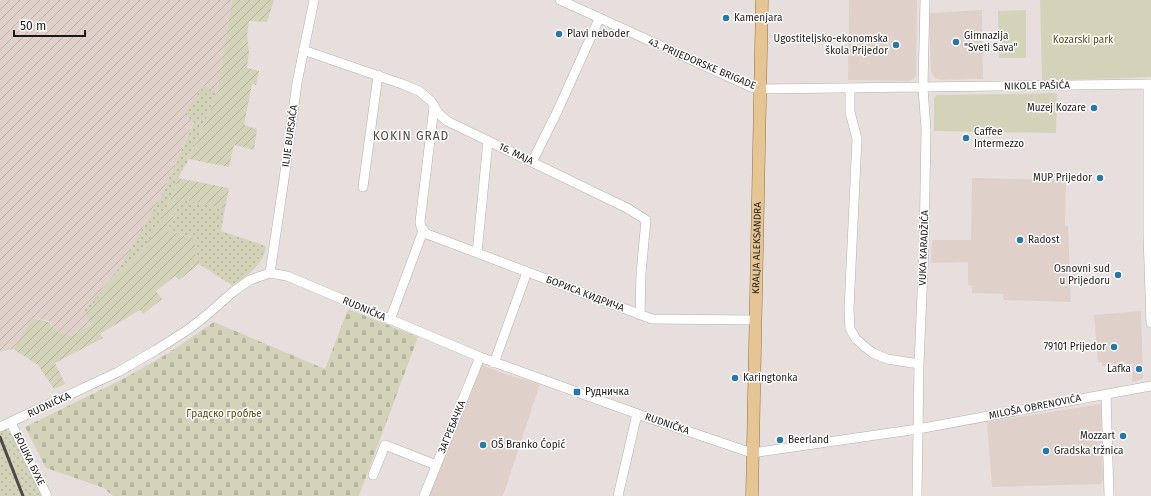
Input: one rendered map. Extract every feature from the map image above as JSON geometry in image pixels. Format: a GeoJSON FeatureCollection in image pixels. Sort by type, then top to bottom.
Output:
{"type":"FeatureCollection","features":[{"type":"Feature","properties":{"kind":"main road","name":"KRALJA ALEKSANDRA"},"geometry":{"type":"LineString","coordinates":[[752,496],[762,0]]}},
{"type":"Feature","properties":{"kind":"street","name":"ILIJE BURSAĆA"},"geometry":{"type":"LineString","coordinates":[[270,273],[297,83],[314,0]]}},
{"type":"Feature","properties":{"kind":"street","name":"43. PRIJEDORSKE BRIGADE"},"geometry":{"type":"LineString","coordinates":[[560,0],[751,87],[760,89],[923,88]]}},
{"type":"Feature","properties":{"kind":"street","name":"VUKA KARADŽIĆA"},"geometry":{"type":"LineString","coordinates":[[917,496],[919,364],[925,224],[926,129],[923,88],[925,0]]}},
{"type":"Feature","properties":{"kind":"street"},"geometry":{"type":"LineString","coordinates":[[532,162],[557,112],[599,19]]}},
{"type":"Feature","properties":{"kind":"street","name":"16. МАЈА"},"geometry":{"type":"LineString","coordinates":[[303,50],[378,75],[419,91],[431,101],[439,114],[447,121],[627,208],[646,220],[641,273],[640,315]]}},
{"type":"Feature","properties":{"kind":"street"},"geometry":{"type":"LineString","coordinates":[[363,187],[378,75]]}},
{"type":"Feature","properties":{"kind":"street"},"geometry":{"type":"LineString","coordinates":[[1149,84],[1148,235],[1151,323]]}},
{"type":"Feature","properties":{"kind":"street","name":"NIKOLE PAŠIĆA"},"geometry":{"type":"LineString","coordinates":[[923,88],[1149,84]]}},
{"type":"Feature","properties":{"kind":"street"},"geometry":{"type":"LineString","coordinates":[[850,88],[850,112],[857,139],[849,309],[850,329],[856,339],[873,353],[887,359],[919,364]]}},
{"type":"Feature","properties":{"kind":"street"},"geometry":{"type":"LineString","coordinates":[[390,320],[423,231],[420,222],[434,107]]}},
{"type":"Feature","properties":{"kind":"street"},"geometry":{"type":"LineString","coordinates":[[477,253],[488,141]]}},
{"type":"Feature","properties":{"kind":"street","name":"БОРИСА KИДРИЧА"},"geometry":{"type":"LineString","coordinates":[[423,231],[427,234],[652,319],[755,320]]}},
{"type":"Feature","properties":{"kind":"street"},"geometry":{"type":"LineString","coordinates":[[494,363],[527,272]]}},
{"type":"Feature","properties":{"kind":"street","name":"RUDNIČKA"},"geometry":{"type":"LineString","coordinates":[[0,427],[118,372],[150,354],[189,329],[234,291],[250,280],[270,273],[287,276],[480,358],[752,453]]}},
{"type":"Feature","properties":{"kind":"street","name":"ЗАГРЕБАЧКА"},"geometry":{"type":"LineString","coordinates":[[424,496],[480,358]]}},
{"type":"Feature","properties":{"kind":"street","name":"MILOŠA OBRENOVIĆA"},"geometry":{"type":"LineString","coordinates":[[752,453],[918,429],[1151,386]]}},
{"type":"Feature","properties":{"kind":"street"},"geometry":{"type":"LineString","coordinates":[[1106,394],[1108,496]]}},
{"type":"Feature","properties":{"kind":"street"},"geometry":{"type":"LineString","coordinates":[[618,496],[637,414]]}},
{"type":"Feature","properties":{"kind":"street","name":"БОШКА БУХЕ"},"geometry":{"type":"LineString","coordinates":[[11,423],[47,496]]}},
{"type":"Feature","properties":{"kind":"street"},"geometry":{"type":"LineString","coordinates":[[373,475],[385,445],[436,465]]}},
{"type":"Feature","properties":{"kind":"shaded area"},"geometry":{"type":"Polygon","coordinates":[[[0,0],[232,0],[217,94],[203,86],[186,115],[194,121],[160,199],[119,268],[84,310],[92,324],[71,336],[57,331],[49,321],[32,318],[13,349],[0,352],[0,0]]]}},
{"type":"Feature","properties":{"kind":"shaded area"},"geometry":{"type":"Polygon","coordinates":[[[849,0],[917,0],[916,75],[914,79],[909,81],[848,80],[849,0]]]}},
{"type":"Feature","properties":{"kind":"shaded area","name":"Gimnazija \"Sveti Sava\""},"geometry":{"type":"Polygon","coordinates":[[[982,10],[983,79],[941,80],[935,78],[931,71],[929,13],[982,10]]]}},
{"type":"Feature","properties":{"kind":"shaded area","name":"Radost"},"geometry":{"type":"Polygon","coordinates":[[[972,178],[1066,180],[1065,226],[1068,226],[1071,302],[1004,300],[1003,294],[972,293],[972,286],[968,285],[968,262],[931,263],[932,240],[971,240],[972,178]]]}},
{"type":"Feature","properties":{"kind":"shaded area"},"geometry":{"type":"Polygon","coordinates":[[[1141,311],[1143,378],[1132,382],[1133,364],[1102,366],[1102,362],[1098,363],[1094,315],[1141,311]]]}},
{"type":"Feature","properties":{"kind":"shaded area","name":"OŠ Branko Ćopić"},"geometry":{"type":"Polygon","coordinates":[[[480,364],[508,375],[540,384],[503,496],[428,496],[480,364]]]}},
{"type":"Feature","properties":{"kind":"shaded area","name":"Gradska tržnica"},"geometry":{"type":"Polygon","coordinates":[[[1101,404],[1103,480],[1101,484],[992,487],[987,422],[1101,404]]]}},
{"type":"Feature","properties":{"kind":"green space"},"geometry":{"type":"Polygon","coordinates":[[[232,0],[274,0],[267,22],[249,21],[247,36],[249,52],[247,68],[259,71],[256,85],[252,84],[244,125],[257,129],[254,150],[234,145],[229,167],[189,159],[217,94],[232,0]]]}},
{"type":"Feature","properties":{"kind":"green space","name":"Kozarski park"},"geometry":{"type":"Polygon","coordinates":[[[1040,0],[1151,0],[1151,77],[1042,81],[1040,0]]]}},
{"type":"Feature","properties":{"kind":"green space"},"geometry":{"type":"Polygon","coordinates":[[[1026,10],[1026,58],[999,58],[998,11],[1026,10]]]}},
{"type":"Feature","properties":{"kind":"green space"},"geometry":{"type":"Polygon","coordinates":[[[203,85],[217,94],[188,161],[178,178],[172,196],[156,230],[140,254],[116,276],[86,313],[84,310],[119,268],[160,199],[194,122],[185,115],[203,85]]]}},
{"type":"Feature","properties":{"kind":"green space"},"geometry":{"type":"Polygon","coordinates":[[[1057,93],[1056,133],[934,131],[934,98],[937,95],[1057,93]]]}},
{"type":"Feature","properties":{"kind":"green space"},"geometry":{"type":"Polygon","coordinates":[[[178,178],[229,188],[225,209],[181,199],[167,231],[195,238],[195,259],[199,264],[179,280],[175,276],[156,291],[162,299],[143,314],[140,310],[100,334],[103,338],[55,363],[65,384],[54,389],[38,365],[13,349],[32,318],[49,322],[57,331],[71,336],[91,325],[86,313],[116,276],[140,254],[156,230],[172,196],[178,178]]]}},
{"type":"Feature","properties":{"kind":"green space"},"geometry":{"type":"Polygon","coordinates":[[[181,199],[225,209],[221,231],[266,246],[262,259],[254,269],[233,286],[199,264],[195,259],[195,238],[167,231],[181,199]]]}},
{"type":"Feature","properties":{"kind":"green space","name":"Градско гробље"},"geometry":{"type":"Polygon","coordinates":[[[348,309],[418,337],[359,496],[113,496],[104,488],[46,468],[25,427],[125,378],[167,354],[214,322],[325,369],[348,309]]]}},
{"type":"Feature","properties":{"kind":"green space"},"geometry":{"type":"Polygon","coordinates":[[[5,428],[19,442],[45,496],[0,496],[0,430],[5,428]]]}},
{"type":"Feature","properties":{"kind":"railway"},"geometry":{"type":"LineString","coordinates":[[0,437],[23,496]]}},
{"type":"Feature","properties":{"kind":"place","name":"Kamenjara"},"geometry":{"type":"Point","coordinates":[726,18]}},
{"type":"Feature","properties":{"kind":"place","name":"Plavi neboder"},"geometry":{"type":"Point","coordinates":[559,34]}},
{"type":"Feature","properties":{"kind":"place","name":"Gimnazija \"Sveti Sava\""},"geometry":{"type":"Point","coordinates":[956,42]}},
{"type":"Feature","properties":{"kind":"place","name":"Ugostiteljsko-ekonomska škola Prijedor"},"geometry":{"type":"Point","coordinates":[896,45]}},
{"type":"Feature","properties":{"kind":"place","name":"Muzej Kozare"},"geometry":{"type":"Point","coordinates":[1094,108]}},
{"type":"Feature","properties":{"kind":"place","name":"Caffee Intermezzo"},"geometry":{"type":"Point","coordinates":[966,138]}},
{"type":"Feature","properties":{"kind":"place","name":"MUP Prijedor"},"geometry":{"type":"Point","coordinates":[1100,178]}},
{"type":"Feature","properties":{"kind":"place","name":"Radost"},"geometry":{"type":"Point","coordinates":[1020,240]}},
{"type":"Feature","properties":{"kind":"place","name":"Osnovni sud u Prijedoru"},"geometry":{"type":"Point","coordinates":[1118,275]}},
{"type":"Feature","properties":{"kind":"place","name":"79101 Prijedor"},"geometry":{"type":"Point","coordinates":[1114,347]}},
{"type":"Feature","properties":{"kind":"place","name":"Lafka"},"geometry":{"type":"Point","coordinates":[1139,369]}},
{"type":"Feature","properties":{"kind":"place","name":"Karingtonka"},"geometry":{"type":"Point","coordinates":[735,378]}},
{"type":"Feature","properties":{"kind":"place","name":"Рудничка"},"geometry":{"type":"Point","coordinates":[577,392]}},
{"type":"Feature","properties":{"kind":"place","name":"Mozzart"},"geometry":{"type":"Point","coordinates":[1123,436]}},
{"type":"Feature","properties":{"kind":"place","name":"Beerland"},"geometry":{"type":"Point","coordinates":[780,440]}},
{"type":"Feature","properties":{"kind":"place","name":"OŠ Branko Ćopić"},"geometry":{"type":"Point","coordinates":[483,445]}},
{"type":"Feature","properties":{"kind":"place","name":"Gradska tržnica"},"geometry":{"type":"Point","coordinates":[1046,451]}},
{"type":"Feature","properties":{"kind":"district","name":"KOKIN GRAD"},"geometry":{"type":"Point","coordinates":[411,136]}}]}
